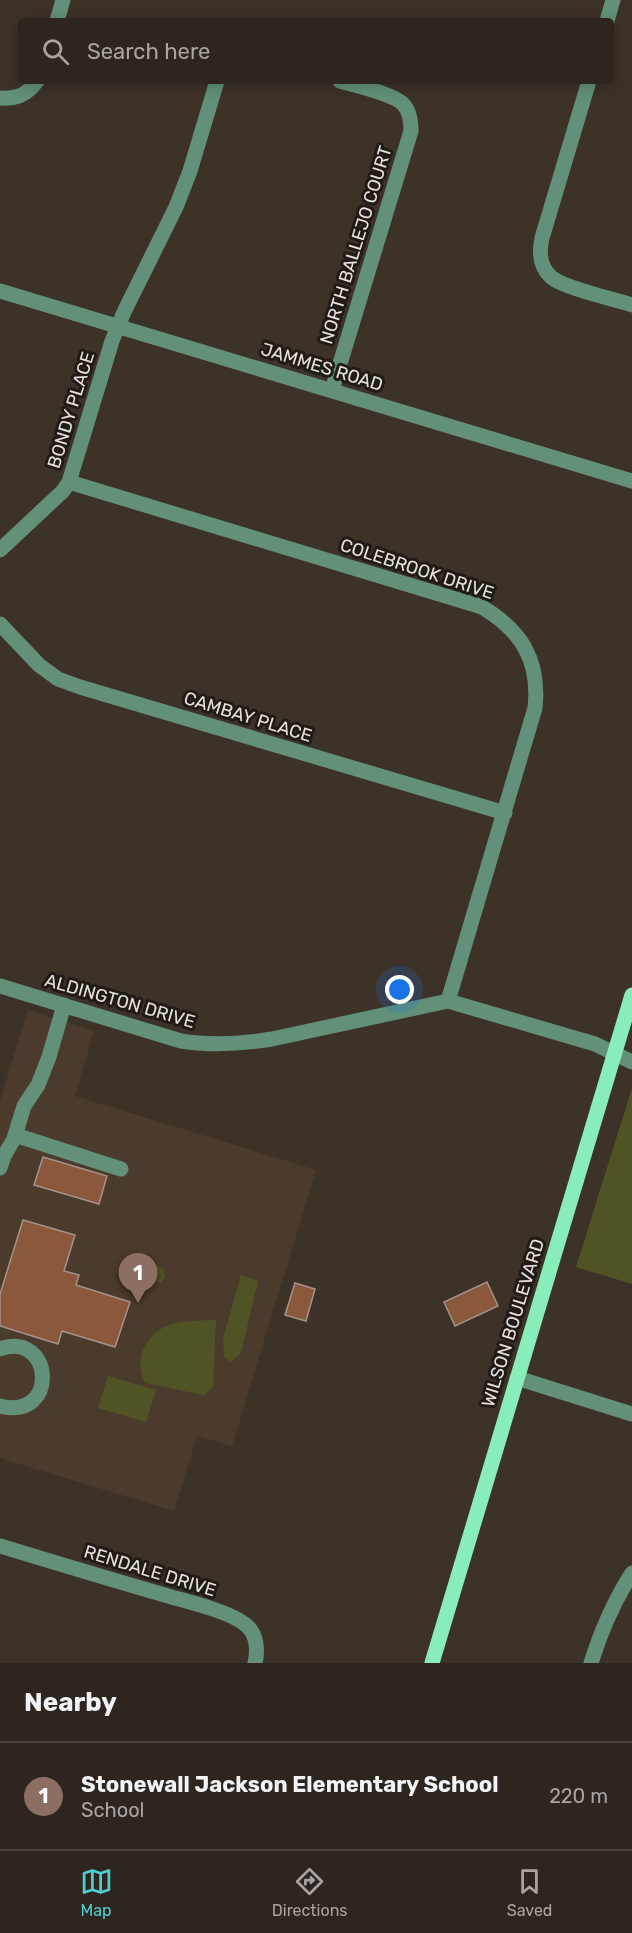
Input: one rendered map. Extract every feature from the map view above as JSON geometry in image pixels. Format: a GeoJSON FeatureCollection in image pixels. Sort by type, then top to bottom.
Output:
{"type":"FeatureCollection","features":[{"type":"Feature","properties":{"kind":"main road","name":"WILSON BOULEVARD"},"geometry":{"type":"LineString","coordinates":[[432,1663],[632,995]]}},
{"type":"Feature","properties":{"kind":"street"},"geometry":{"type":"LineString","coordinates":[[58,18],[63,0]]}},
{"type":"Feature","properties":{"kind":"street"},"geometry":{"type":"LineString","coordinates":[[608,18],[613,0]]}},
{"type":"Feature","properties":{"kind":"street"},"geometry":{"type":"LineString","coordinates":[[0,98],[14,98],[26,94],[34,84]]}},
{"type":"Feature","properties":{"kind":"street","name":"BONDY PLACE"},"geometry":{"type":"LineString","coordinates":[[0,549],[63,491],[69,482],[118,326],[176,207],[190,171],[216,84]]}},
{"type":"Feature","properties":{"kind":"street","name":"NORTH BALLEJO COURT"},"geometry":{"type":"LineString","coordinates":[[332,390],[411,131],[408,111],[403,103],[350,84]]}},
{"type":"Feature","properties":{"kind":"street"},"geometry":{"type":"LineString","coordinates":[[588,84],[539,252],[542,265],[551,277],[563,284],[632,305]]}},
{"type":"Feature","properties":{"kind":"street","name":"JAMMES ROAD"},"geometry":{"type":"LineString","coordinates":[[0,291],[632,481]]}},
{"type":"Feature","properties":{"kind":"street","name":"COLEBROOK DRIVE"},"geometry":{"type":"LineString","coordinates":[[69,482],[482,607],[501,618],[525,646],[534,667],[537,689],[535,708],[448,1001]]}},
{"type":"Feature","properties":{"kind":"street","name":"CAMBAY PLACE"},"geometry":{"type":"LineString","coordinates":[[0,624],[39,665],[58,679],[505,813]]}},
{"type":"Feature","properties":{"kind":"street","name":"ALDINGTON DRIVE"},"geometry":{"type":"LineString","coordinates":[[0,986],[182,1041],[221,1044],[244,1044],[272,1039],[448,1001],[595,1044],[632,1062]]}},
{"type":"Feature","properties":{"kind":"street"},"geometry":{"type":"LineString","coordinates":[[0,1168],[15,1135],[24,1106],[38,1085],[49,1057],[64,1005]]}},
{"type":"Feature","properties":{"kind":"street"},"geometry":{"type":"LineString","coordinates":[[15,1135],[121,1169]]}},
{"type":"Feature","properties":{"kind":"street"},"geometry":{"type":"LineString","coordinates":[[0,1406],[10,1409],[30,1403],[42,1387],[43,1377],[42,1367],[30,1352],[21,1347],[1,1348]]}},
{"type":"Feature","properties":{"kind":"street"},"geometry":{"type":"LineString","coordinates":[[517,1378],[632,1414]]}},
{"type":"Feature","properties":{"kind":"street","name":"RENDALE DRIVE"},"geometry":{"type":"LineString","coordinates":[[0,1546],[198,1605],[237,1619],[247,1625],[254,1634],[257,1647],[255,1663]]}},
{"type":"Feature","properties":{"kind":"street"},"geometry":{"type":"LineString","coordinates":[[591,1663],[607,1618],[632,1573]]}},
{"type":"Feature","properties":{"kind":"shaded area"},"geometry":{"type":"Polygon","coordinates":[[[28,1010],[94,1031],[75,1096],[316,1170],[232,1446],[197,1436],[174,1511],[0,1458],[0,1101],[28,1010]]]}},
{"type":"Feature","properties":{"kind":"green space"},"geometry":{"type":"Polygon","coordinates":[[[632,1088],[632,1284],[576,1267],[632,1088]]]}},
{"type":"Feature","properties":{"kind":"green space"},"geometry":{"type":"Polygon","coordinates":[[[144,1259],[163,1268],[165,1276],[161,1283],[143,1281],[135,1277],[138,1263],[144,1259]]]}},
{"type":"Feature","properties":{"kind":"green space"},"geometry":{"type":"Polygon","coordinates":[[[241,1275],[258,1281],[241,1353],[231,1362],[224,1357],[223,1338],[241,1275]]]}},
{"type":"Feature","properties":{"kind":"green space"},"geometry":{"type":"Polygon","coordinates":[[[216,1320],[213,1387],[204,1395],[145,1383],[141,1358],[144,1348],[153,1335],[168,1325],[216,1320]]]}},
{"type":"Feature","properties":{"kind":"green space"},"geometry":{"type":"Polygon","coordinates":[[[108,1376],[156,1390],[146,1422],[98,1408],[108,1376]]]}},
{"type":"Feature","properties":{"kind":"building"},"geometry":{"type":"Polygon","coordinates":[[[43,1157],[107,1176],[99,1204],[34,1185],[43,1157]]]}},
{"type":"Feature","properties":{"kind":"building"},"geometry":{"type":"Polygon","coordinates":[[[23,1220],[75,1235],[64,1271],[79,1275],[76,1285],[130,1302],[115,1347],[62,1331],[58,1344],[0,1326],[0,1294],[23,1220]]]}},
{"type":"Feature","properties":{"kind":"building"},"geometry":{"type":"Polygon","coordinates":[[[487,1282],[498,1306],[455,1326],[444,1302],[487,1282]]]}},
{"type":"Feature","properties":{"kind":"building"},"geometry":{"type":"Polygon","coordinates":[[[295,1283],[315,1289],[306,1321],[285,1315],[295,1283]]]}},
{"type":"Feature","properties":{"kind":"place","name":"Stonewall Jackson Elementary School"},"geometry":{"type":"Point","coordinates":[138,1303]}}]}
